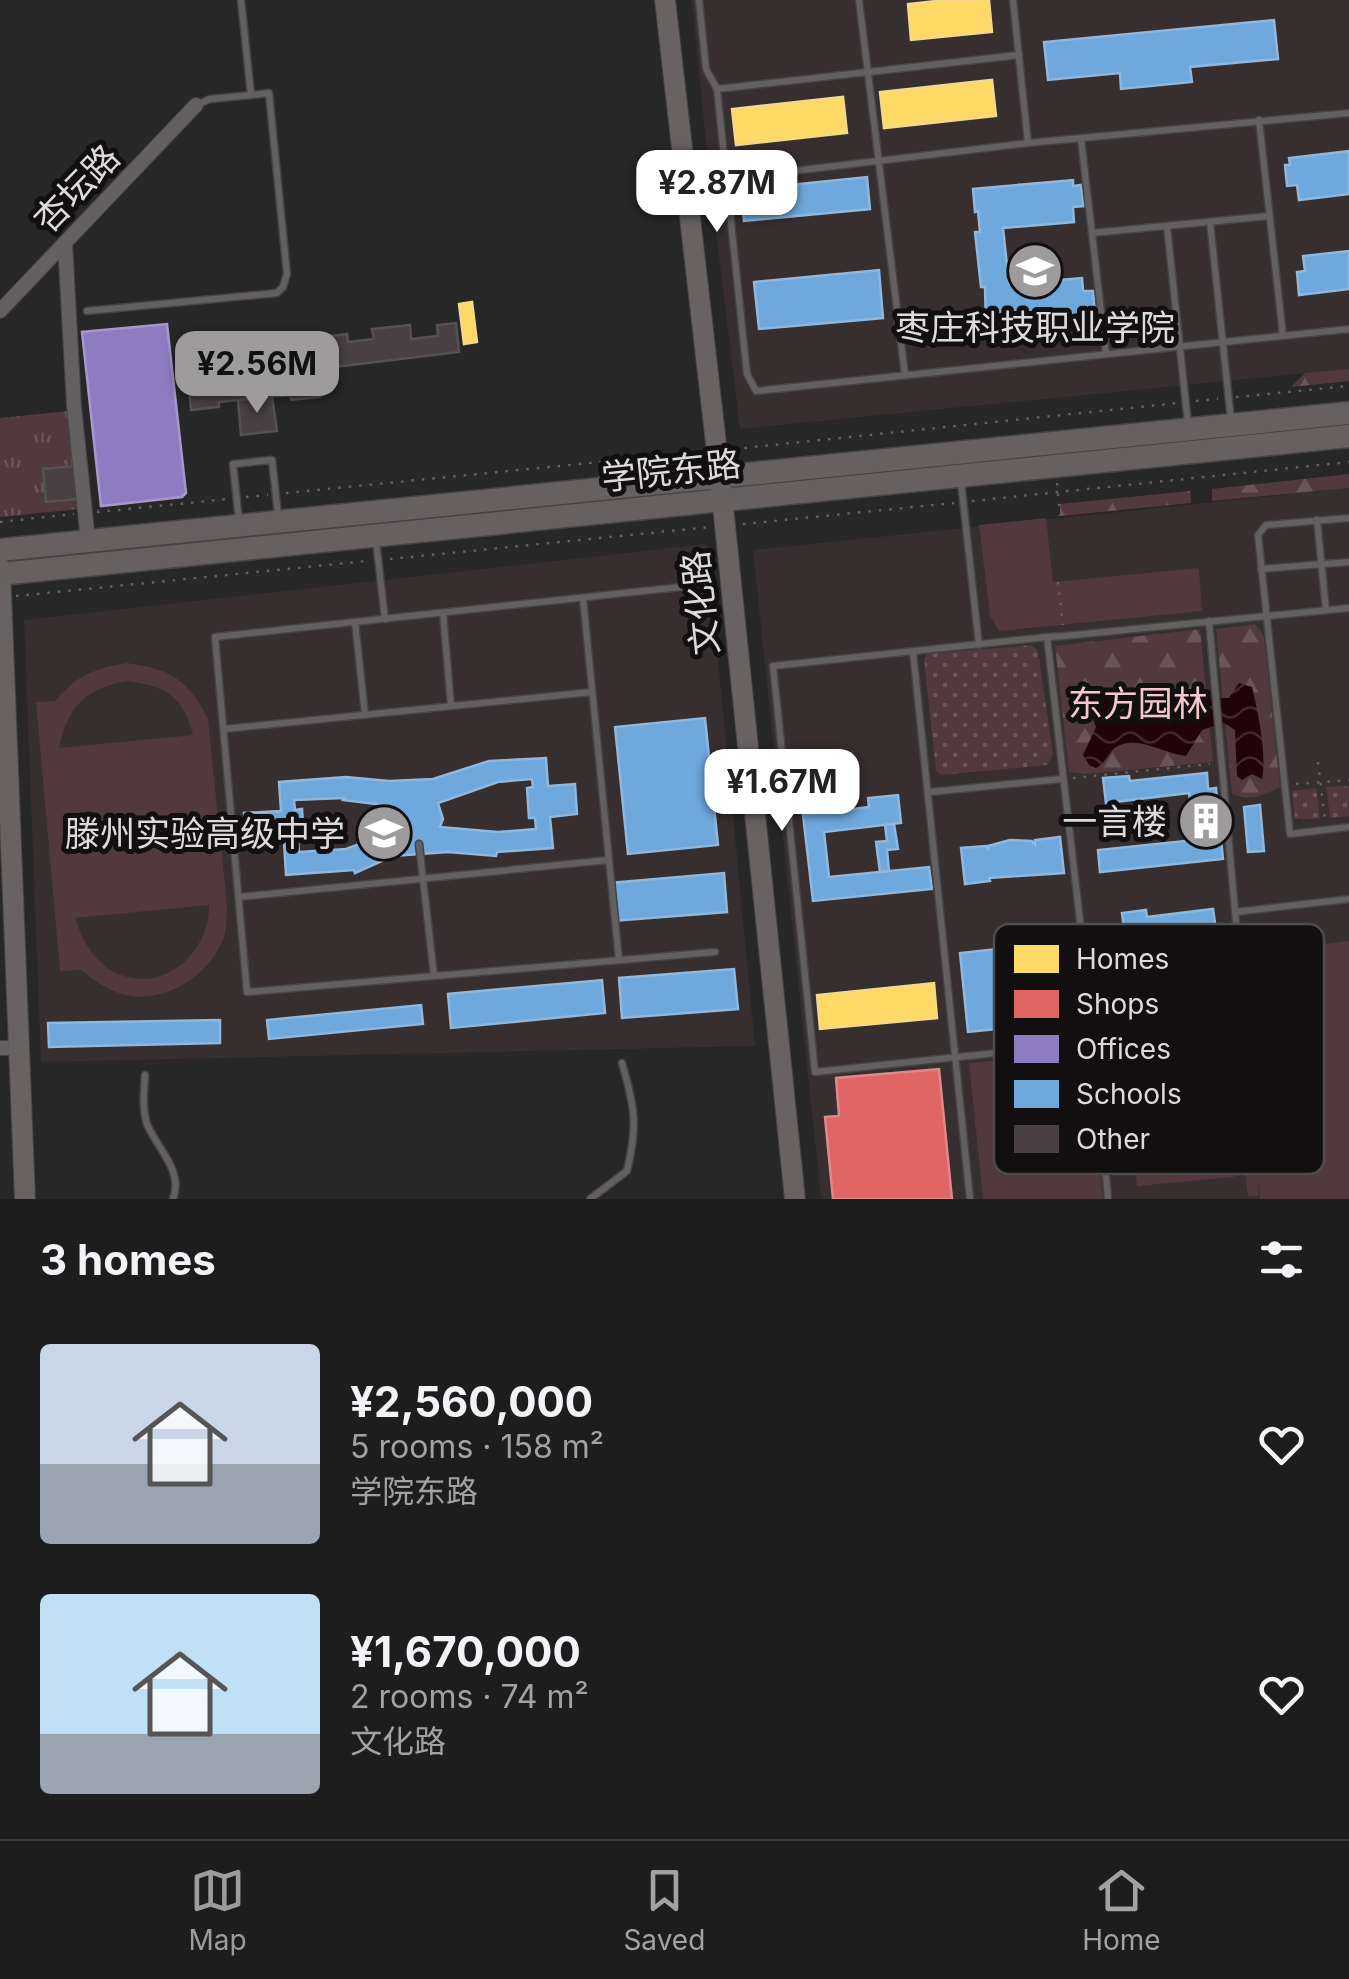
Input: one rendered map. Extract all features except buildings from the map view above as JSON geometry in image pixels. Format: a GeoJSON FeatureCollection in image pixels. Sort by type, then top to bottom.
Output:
{"type":"FeatureCollection","features":[{"type":"Feature","properties":{"kind":"main road","name":"学院东路"},"geometry":{"type":"LineString","coordinates":[[0,572],[1055,466],[1349,413]]}},
{"type":"Feature","properties":{"kind":"main road","name":"学院东路"},"geometry":{"type":"LineString","coordinates":[[1232,436],[1349,436]]}},
{"type":"Feature","properties":{"kind":"main road","name":"学院东路"},"geometry":{"type":"LineString","coordinates":[[0,550],[958,451],[1190,441]]}},
{"type":"Feature","properties":{"kind":"street","name":"文化路"},"geometry":{"type":"LineString","coordinates":[[665,0],[720,475],[795,1199]]}},
{"type":"Feature","properties":{"kind":"street","name":"杏坛路"},"geometry":{"type":"LineString","coordinates":[[0,311],[196,106]]}},
{"type":"Feature","properties":{"kind":"street"},"geometry":{"type":"LineString","coordinates":[[65,243],[74,406],[88,541]]}},
{"type":"Feature","properties":{"kind":"street"},"geometry":{"type":"LineString","coordinates":[[0,572],[9,1048],[25,1199]]}},
{"type":"Feature","properties":{"kind":"lane"},"geometry":{"type":"LineString","coordinates":[[241,0],[251,94]]}},
{"type":"Feature","properties":{"kind":"lane"},"geometry":{"type":"LineString","coordinates":[[699,0],[706,69],[718,89],[746,374],[756,390],[1349,329]]}},
{"type":"Feature","properties":{"kind":"lane"},"geometry":{"type":"LineString","coordinates":[[859,0],[905,375]]}},
{"type":"Feature","properties":{"kind":"lane"},"geometry":{"type":"LineString","coordinates":[[1013,0],[1028,143]]}},
{"type":"Feature","properties":{"kind":"lane"},"geometry":{"type":"LineString","coordinates":[[718,89],[1019,55]]}},
{"type":"Feature","properties":{"kind":"lane"},"geometry":{"type":"LineString","coordinates":[[88,310],[277,293],[283,287],[287,274],[269,93],[210,100],[196,106]]}},
{"type":"Feature","properties":{"kind":"lane"},"geometry":{"type":"LineString","coordinates":[[726,179],[1028,143],[1349,112]]}},
{"type":"Feature","properties":{"kind":"lane"},"geometry":{"type":"LineString","coordinates":[[1259,120],[1283,336]]}},
{"type":"Feature","properties":{"kind":"lane"},"geometry":{"type":"LineString","coordinates":[[1082,138],[1106,354]]}},
{"type":"Feature","properties":{"kind":"lane"},"geometry":{"type":"LineString","coordinates":[[1092,233],[1270,216]]}},
{"type":"Feature","properties":{"kind":"lane"},"geometry":{"type":"LineString","coordinates":[[1210,222],[1232,436]]}},
{"type":"Feature","properties":{"kind":"lane"},"geometry":{"type":"LineString","coordinates":[[1167,226],[1190,441]]}},
{"type":"Feature","properties":{"kind":"lane"},"geometry":{"type":"LineString","coordinates":[[958,451],[979,645]]}},
{"type":"Feature","properties":{"kind":"lane"},"geometry":{"type":"LineString","coordinates":[[240,526],[233,464],[272,460],[279,522]]}},
{"type":"Feature","properties":{"kind":"lane"},"geometry":{"type":"LineString","coordinates":[[372,512],[384,619]]}},
{"type":"Feature","properties":{"kind":"lane"},"geometry":{"type":"LineString","coordinates":[[1349,518],[1266,525],[1260,529],[1258,541],[1290,834],[1349,828]]}},
{"type":"Feature","properties":{"kind":"lane"},"geometry":{"type":"LineString","coordinates":[[1318,520],[1326,610]]}},
{"type":"Feature","properties":{"kind":"lane"},"geometry":{"type":"LineString","coordinates":[[1260,568],[1349,562]]}},
{"type":"Feature","properties":{"kind":"lane"},"geometry":{"type":"LineString","coordinates":[[690,586],[216,637],[247,992],[715,952]]}},
{"type":"Feature","properties":{"kind":"lane"},"geometry":{"type":"LineString","coordinates":[[583,598],[619,960]]}},
{"type":"Feature","properties":{"kind":"lane"},"geometry":{"type":"LineString","coordinates":[[994,1052],[816,1072],[773,666],[1349,608]]}},
{"type":"Feature","properties":{"kind":"lane"},"geometry":{"type":"LineString","coordinates":[[443,613],[452,706]]}},
{"type":"Feature","properties":{"kind":"lane"},"geometry":{"type":"LineString","coordinates":[[1208,621],[1236,924]]}},
{"type":"Feature","properties":{"kind":"lane"},"geometry":{"type":"LineString","coordinates":[[355,622],[365,715]]}},
{"type":"Feature","properties":{"kind":"lane"},"geometry":{"type":"LineString","coordinates":[[1047,638],[1080,924]]}},
{"type":"Feature","properties":{"kind":"lane"},"geometry":{"type":"LineString","coordinates":[[914,652],[970,1199]]}},
{"type":"Feature","properties":{"kind":"lane"},"geometry":{"type":"LineString","coordinates":[[224,729],[592,692]]}},
{"type":"Feature","properties":{"kind":"lane"},"geometry":{"type":"LineString","coordinates":[[930,792],[1062,779]]}},
{"type":"Feature","properties":{"kind":"lane"},"geometry":{"type":"LineString","coordinates":[[419,844],[434,976]]}},
{"type":"Feature","properties":{"kind":"lane"},"geometry":{"type":"LineString","coordinates":[[238,897],[609,860]]}},
{"type":"Feature","properties":{"kind":"lane"},"geometry":{"type":"LineString","coordinates":[[1235,912],[1349,899]]}},
{"type":"Feature","properties":{"kind":"lane"},"geometry":{"type":"LineString","coordinates":[[590,1199],[628,1171],[636,1129],[622,1063]]}},
{"type":"Feature","properties":{"kind":"lane"},"geometry":{"type":"LineString","coordinates":[[144,1075],[148,1126],[175,1175],[173,1199]]}},
{"type":"Feature","properties":{"kind":"lane"},"geometry":{"type":"LineString","coordinates":[[1106,1174],[1108,1199]]}},
{"type":"Feature","properties":{"kind":"path"},"geometry":{"type":"LineString","coordinates":[[0,522],[1349,386]]}},
{"type":"Feature","properties":{"kind":"path"},"geometry":{"type":"LineString","coordinates":[[1,598],[1349,462]]}},
{"type":"Feature","properties":{"kind":"path"},"geometry":{"type":"LineString","coordinates":[[1055,466],[1060,516]]}},
{"type":"Feature","properties":{"kind":"path"},"geometry":{"type":"LineString","coordinates":[[1058,582],[1064,636]]}},
{"type":"Feature","properties":{"kind":"path"},"geometry":{"type":"LineString","coordinates":[[1318,762],[1326,830]]}},
{"type":"Feature","properties":{"kind":"path"},"geometry":{"type":"LineString","coordinates":[[1062,779],[1222,763]]}},
{"type":"Feature","properties":{"kind":"path"},"geometry":{"type":"LineString","coordinates":[[1284,785],[1349,780]]}},
{"type":"Feature","properties":{"kind":"shaded area","name":"枣庄科技职业学院"},"geometry":{"type":"Polygon","coordinates":[[[692,0],[1349,0],[1349,369],[740,429],[692,0]]]}},
{"type":"Feature","properties":{"kind":"shaded area"},"geometry":{"type":"Polygon","coordinates":[[[1349,488],[1349,1199],[821,1199],[753,550],[1349,488]]]}},
{"type":"Feature","properties":{"kind":"shaded area","name":"滕州实验高级中学"},"geometry":{"type":"Polygon","coordinates":[[[707,544],[755,1046],[41,1062],[24,620],[707,544]]]}},
{"type":"Feature","properties":{"kind":"green space"},"geometry":{"type":"Polygon","coordinates":[[[1349,369],[1349,381],[1291,387],[1305,373],[1349,369]]]}},
{"type":"Feature","properties":{"kind":"green space"},"geometry":{"type":"Polygon","coordinates":[[[69,411],[79,509],[0,517],[0,418],[69,411]]]}},
{"type":"Feature","properties":{"kind":"green space"},"geometry":{"type":"Polygon","coordinates":[[[1349,474],[1349,488],[1212,501],[1212,489],[1349,474]]]}},
{"type":"Feature","properties":{"kind":"green space"},"geometry":{"type":"Polygon","coordinates":[[[1190,491],[1191,503],[1060,516],[1060,504],[1190,491]]]}},
{"type":"Feature","properties":{"kind":"green space"},"geometry":{"type":"Polygon","coordinates":[[[1046,518],[1053,582],[1199,568],[1202,611],[999,631],[990,616],[979,525],[1046,518]]]}},
{"type":"Feature","properties":{"kind":"green space"},"geometry":{"type":"Polygon","coordinates":[[[1256,624],[1264,637],[1280,787],[1245,797],[1232,794],[1216,629],[1256,624]]]}},
{"type":"Feature","properties":{"kind":"green space","name":"东方园林"},"geometry":{"type":"Polygon","coordinates":[[[1200,629],[1213,762],[1085,774],[1069,772],[1055,646],[1200,629]]]}},
{"type":"Feature","properties":{"kind":"green space"},"geometry":{"type":"Polygon","coordinates":[[[1032,645],[1038,651],[1053,754],[1047,765],[941,775],[936,771],[924,659],[927,654],[1032,645]]]}},
{"type":"Feature","properties":{"kind":"green space"},"geometry":{"type":"Polygon","coordinates":[[[127,663],[176,678],[193,694],[208,719],[227,906],[225,933],[208,964],[169,992],[138,997],[105,987],[81,970],[60,971],[36,702],[55,701],[79,679],[127,663]],[[128,681],[101,688],[81,701],[67,721],[59,748],[193,735],[184,711],[171,696],[153,686],[128,681]],[[209,905],[75,918],[98,960],[111,970],[146,979],[178,967],[191,955],[201,940],[209,905]]]}},
{"type":"Feature","properties":{"kind":"green space"},"geometry":{"type":"Polygon","coordinates":[[[1349,786],[1349,816],[1330,818],[1326,787],[1349,786]]]}},
{"type":"Feature","properties":{"kind":"green space"},"geometry":{"type":"Polygon","coordinates":[[[1316,788],[1320,819],[1295,819],[1292,791],[1316,788]]]}},
{"type":"Feature","properties":{"kind":"green space"},"geometry":{"type":"Polygon","coordinates":[[[1349,941],[1349,1199],[1260,1199],[1258,1184],[1258,1196],[1248,1197],[1245,1174],[1324,1174],[1324,944],[1349,941]]]}},
{"type":"Feature","properties":{"kind":"green space"},"geometry":{"type":"Polygon","coordinates":[[[994,1060],[994,1174],[1100,1174],[1103,1199],[983,1199],[969,1063],[994,1060]]]}},
{"type":"Feature","properties":{"kind":"green space"},"geometry":{"type":"Polygon","coordinates":[[[1136,1174],[1234,1177],[1137,1186],[1136,1174]]]}},
{"type":"Feature","properties":{"kind":"water"},"geometry":{"type":"Polygon","coordinates":[[[1239,683],[1252,687],[1263,746],[1262,779],[1252,774],[1242,780],[1237,776],[1235,730],[1224,723],[1202,730],[1186,756],[1128,743],[1116,747],[1096,768],[1083,755],[1096,727],[1086,699],[1095,694],[1119,696],[1135,716],[1145,718],[1166,700],[1229,698],[1239,683]]]}},
{"type":"Feature","properties":{"kind":"place","name":"枣庄科技职业学院"},"geometry":{"type":"Point","coordinates":[1035,271]}},
{"type":"Feature","properties":{"kind":"place","name":"一言楼"},"geometry":{"type":"Point","coordinates":[1206,821]}},
{"type":"Feature","properties":{"kind":"place","name":"滕州实验高级中学"},"geometry":{"type":"Point","coordinates":[384,833]}}]}
